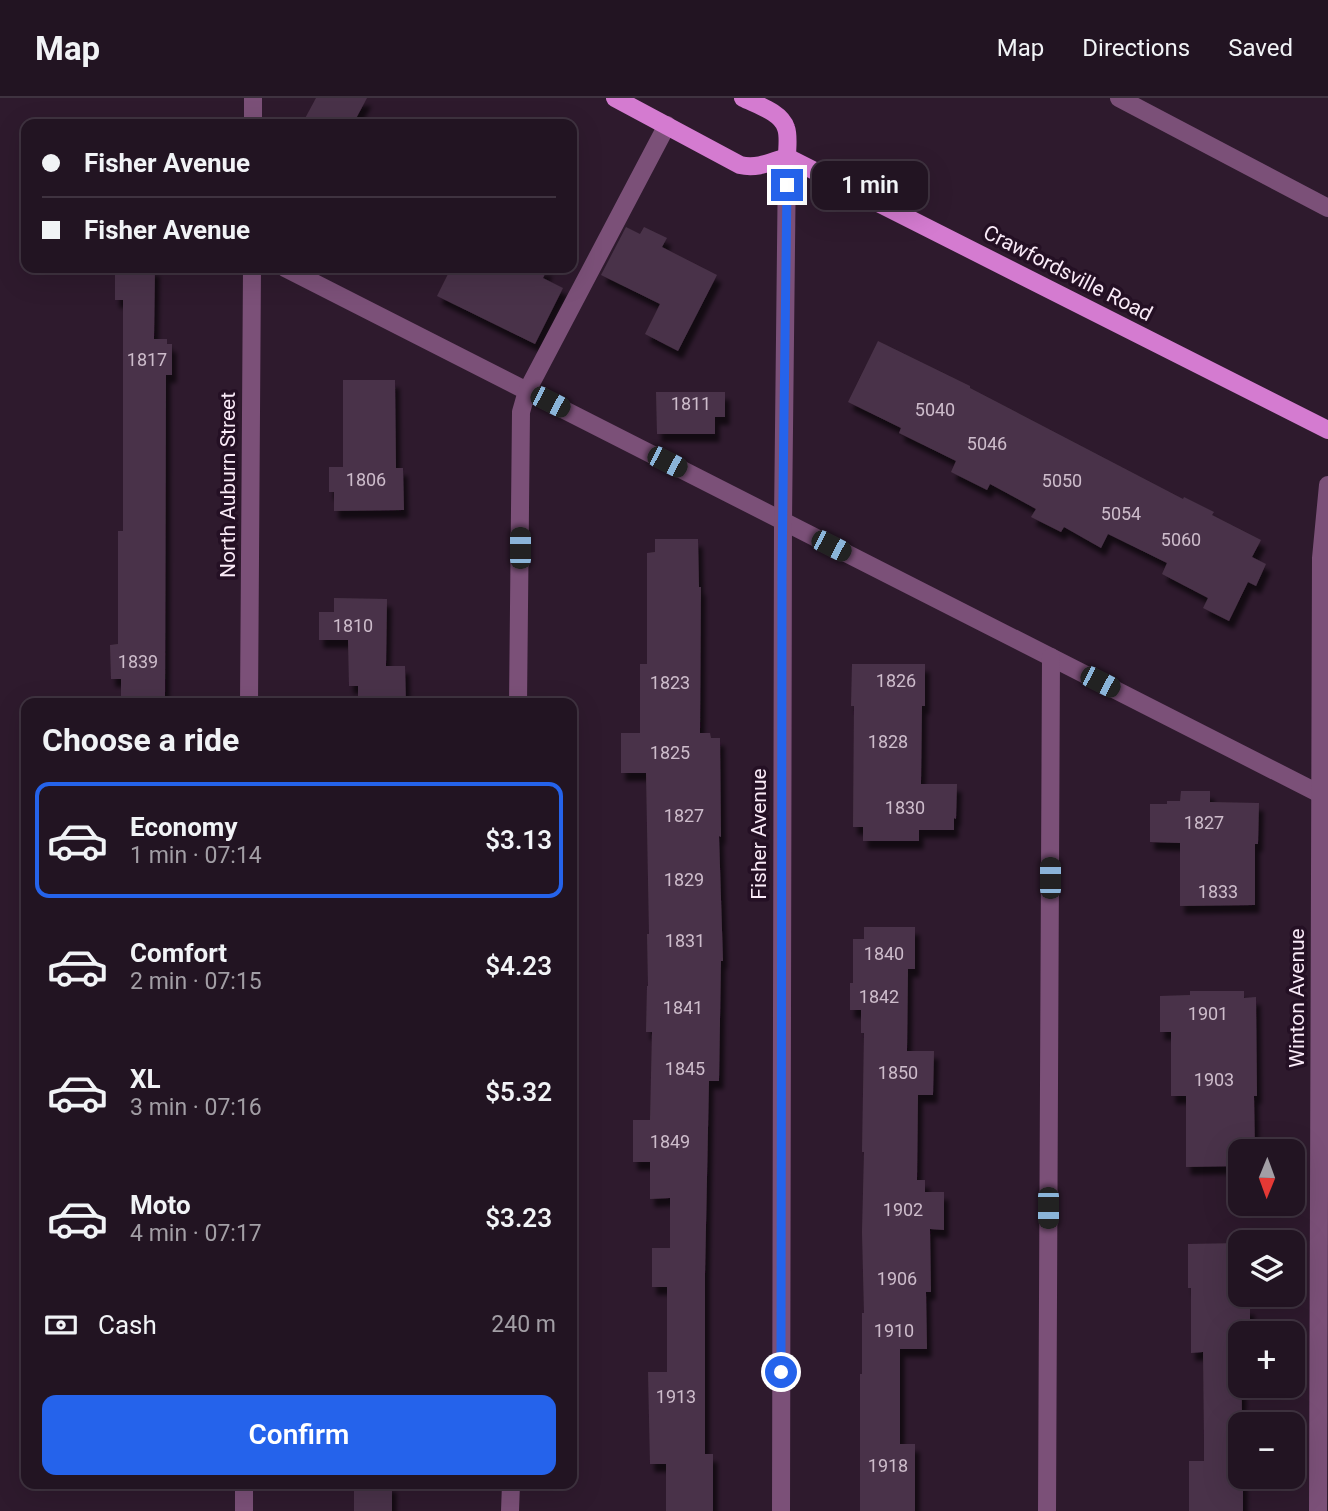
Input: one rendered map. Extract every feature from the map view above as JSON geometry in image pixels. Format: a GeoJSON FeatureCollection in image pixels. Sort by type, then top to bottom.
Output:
{"type":"FeatureCollection","features":[{"type":"Feature","properties":{"kind":"main road"},"geometry":{"type":"LineString","coordinates":[[615,98],[740,165],[760,166],[787,157],[787,130],[782,120],[743,98]]}},
{"type":"Feature","properties":{"kind":"main road","name":"Crawfordsville Road"},"geometry":{"type":"LineString","coordinates":[[787,157],[1328,430]]}},
{"type":"Feature","properties":{"kind":"street"},"geometry":{"type":"LineString","coordinates":[[253,98],[253,119]]}},
{"type":"Feature","properties":{"kind":"street"},"geometry":{"type":"LineString","coordinates":[[1119,98],[1328,208]]}},
{"type":"Feature","properties":{"kind":"street"},"geometry":{"type":"LineString","coordinates":[[518,698],[521,412],[527,391],[667,125]]}},
{"type":"Feature","properties":{"kind":"street","name":"Fisher Avenue"},"geometry":{"type":"LineString","coordinates":[[781,1511],[783,521],[787,157]]}},
{"type":"Feature","properties":{"kind":"street","name":"North Auburn Street"},"geometry":{"type":"LineString","coordinates":[[249,698],[252,273]]}},
{"type":"Feature","properties":{"kind":"street"},"geometry":{"type":"LineString","coordinates":[[295,273],[1324,796]]}},
{"type":"Feature","properties":{"kind":"street","name":"Winton Avenue"},"geometry":{"type":"LineString","coordinates":[[1318,1511],[1324,796],[1321,558],[1328,485]]}},
{"type":"Feature","properties":{"kind":"street"},"geometry":{"type":"LineString","coordinates":[[1047,1511],[1051,657]]}},
{"type":"Feature","properties":{"kind":"street"},"geometry":{"type":"LineString","coordinates":[[244,1489],[244,1511]]}},
{"type":"Feature","properties":{"kind":"street"},"geometry":{"type":"LineString","coordinates":[[510,1511],[511,1489]]}},
{"type":"Feature","properties":{"kind":"building"},"geometry":{"type":"Polygon","coordinates":[[[316,98],[367,98],[356,119],[305,119],[316,98]]]}},
{"type":"Feature","properties":{"kind":"building"},"geometry":{"type":"Polygon","coordinates":[[[626,227],[640,234],[644,227],[667,238],[662,247],[717,275],[678,351],[645,334],[660,304],[601,275],[626,227]]]}},
{"type":"Feature","properties":{"kind":"building"},"geometry":{"type":"Polygon","coordinates":[[[115,273],[155,273],[154,339],[167,339],[167,344],[172,344],[172,375],[166,375],[165,698],[121,698],[121,679],[111,679],[110,645],[118,644],[118,531],[123,531],[123,300],[115,300],[115,273]]]}},
{"type":"Feature","properties":{"kind":"building"},"geometry":{"type":"Polygon","coordinates":[[[448,273],[546,273],[543,278],[563,288],[535,344],[437,296],[448,273]]]}},
{"type":"Feature","properties":{"kind":"building"},"geometry":{"type":"Polygon","coordinates":[[[878,341],[970,386],[1183,499],[1184,497],[1214,512],[1212,515],[1261,540],[1252,557],[1266,564],[1256,586],[1248,582],[1229,621],[1203,608],[1208,598],[1162,574],[1167,563],[1108,534],[1101,548],[1064,527],[1061,532],[1031,517],[1036,509],[990,484],[987,490],[951,472],[956,461],[899,433],[901,428],[848,402],[878,341]]]}},
{"type":"Feature","properties":{"kind":"building"},"geometry":{"type":"Polygon","coordinates":[[[343,380],[395,380],[396,468],[403,468],[404,510],[334,511],[334,492],[329,492],[329,467],[343,467],[343,380]]]}},
{"type":"Feature","properties":{"kind":"building"},"geometry":{"type":"Polygon","coordinates":[[[656,392],[725,392],[725,417],[715,417],[715,434],[657,434],[656,392]]]}},
{"type":"Feature","properties":{"kind":"building"},"geometry":{"type":"Polygon","coordinates":[[[655,539],[698,539],[701,587],[700,733],[710,733],[711,738],[720,738],[721,837],[719,836],[723,961],[719,1081],[709,1081],[705,1275],[705,1454],[713,1454],[713,1511],[666,1511],[666,1464],[650,1464],[648,1372],[667,1372],[667,1287],[652,1287],[652,1248],[670,1248],[670,1198],[650,1199],[650,1162],[633,1162],[633,1120],[650,1120],[652,1032],[646,1032],[649,934],[646,773],[621,773],[621,733],[640,733],[640,664],[647,664],[647,553],[655,552],[655,539]]]}},
{"type":"Feature","properties":{"kind":"building"},"geometry":{"type":"Polygon","coordinates":[[[334,598],[387,599],[386,666],[405,666],[406,698],[358,698],[358,686],[349,686],[348,640],[319,640],[319,612],[334,612],[334,598]]]}},
{"type":"Feature","properties":{"kind":"building"},"geometry":{"type":"Polygon","coordinates":[[[852,664],[925,664],[921,784],[957,784],[954,830],[919,830],[919,841],[863,841],[863,827],[853,827],[852,664]]]}},
{"type":"Feature","properties":{"kind":"building"},"geometry":{"type":"Polygon","coordinates":[[[1181,791],[1210,791],[1210,802],[1259,803],[1258,844],[1255,844],[1255,905],[1180,906],[1180,843],[1150,842],[1150,804],[1180,801],[1181,791]]]}},
{"type":"Feature","properties":{"kind":"building"},"geometry":{"type":"Polygon","coordinates":[[[864,927],[915,927],[915,969],[908,969],[907,1051],[934,1051],[933,1095],[918,1095],[917,1180],[925,1180],[925,1192],[944,1192],[944,1230],[930,1229],[931,1292],[926,1292],[927,1349],[900,1349],[900,1444],[915,1444],[915,1511],[860,1511],[860,1374],[864,1313],[864,1033],[861,1033],[861,1010],[850,1010],[850,983],[853,983],[853,939],[864,939],[864,927]]]}},
{"type":"Feature","properties":{"kind":"building"},"geometry":{"type":"Polygon","coordinates":[[[1190,991],[1244,991],[1244,998],[1256,997],[1255,1139],[1228,1139],[1228,1166],[1186,1167],[1186,1096],[1171,1096],[1171,1032],[1160,1032],[1160,996],[1190,995],[1190,991]]]}},
{"type":"Feature","properties":{"kind":"building"},"geometry":{"type":"Polygon","coordinates":[[[1228,1243],[1228,1307],[1250,1307],[1250,1321],[1228,1321],[1228,1398],[1242,1398],[1242,1412],[1228,1412],[1228,1489],[1243,1489],[1243,1511],[1189,1511],[1189,1461],[1204,1461],[1204,1437],[1203,1352],[1191,1353],[1188,1244],[1228,1243]]]}},
{"type":"Feature","properties":{"kind":"building"},"geometry":{"type":"Polygon","coordinates":[[[354,1489],[392,1489],[392,1511],[354,1511],[354,1489]]]}},
{"type":"Feature","properties":{"kind":"route"},"geometry":{"type":"LineString","coordinates":[[781,1372],[782,572],[787,185]]}}]}
